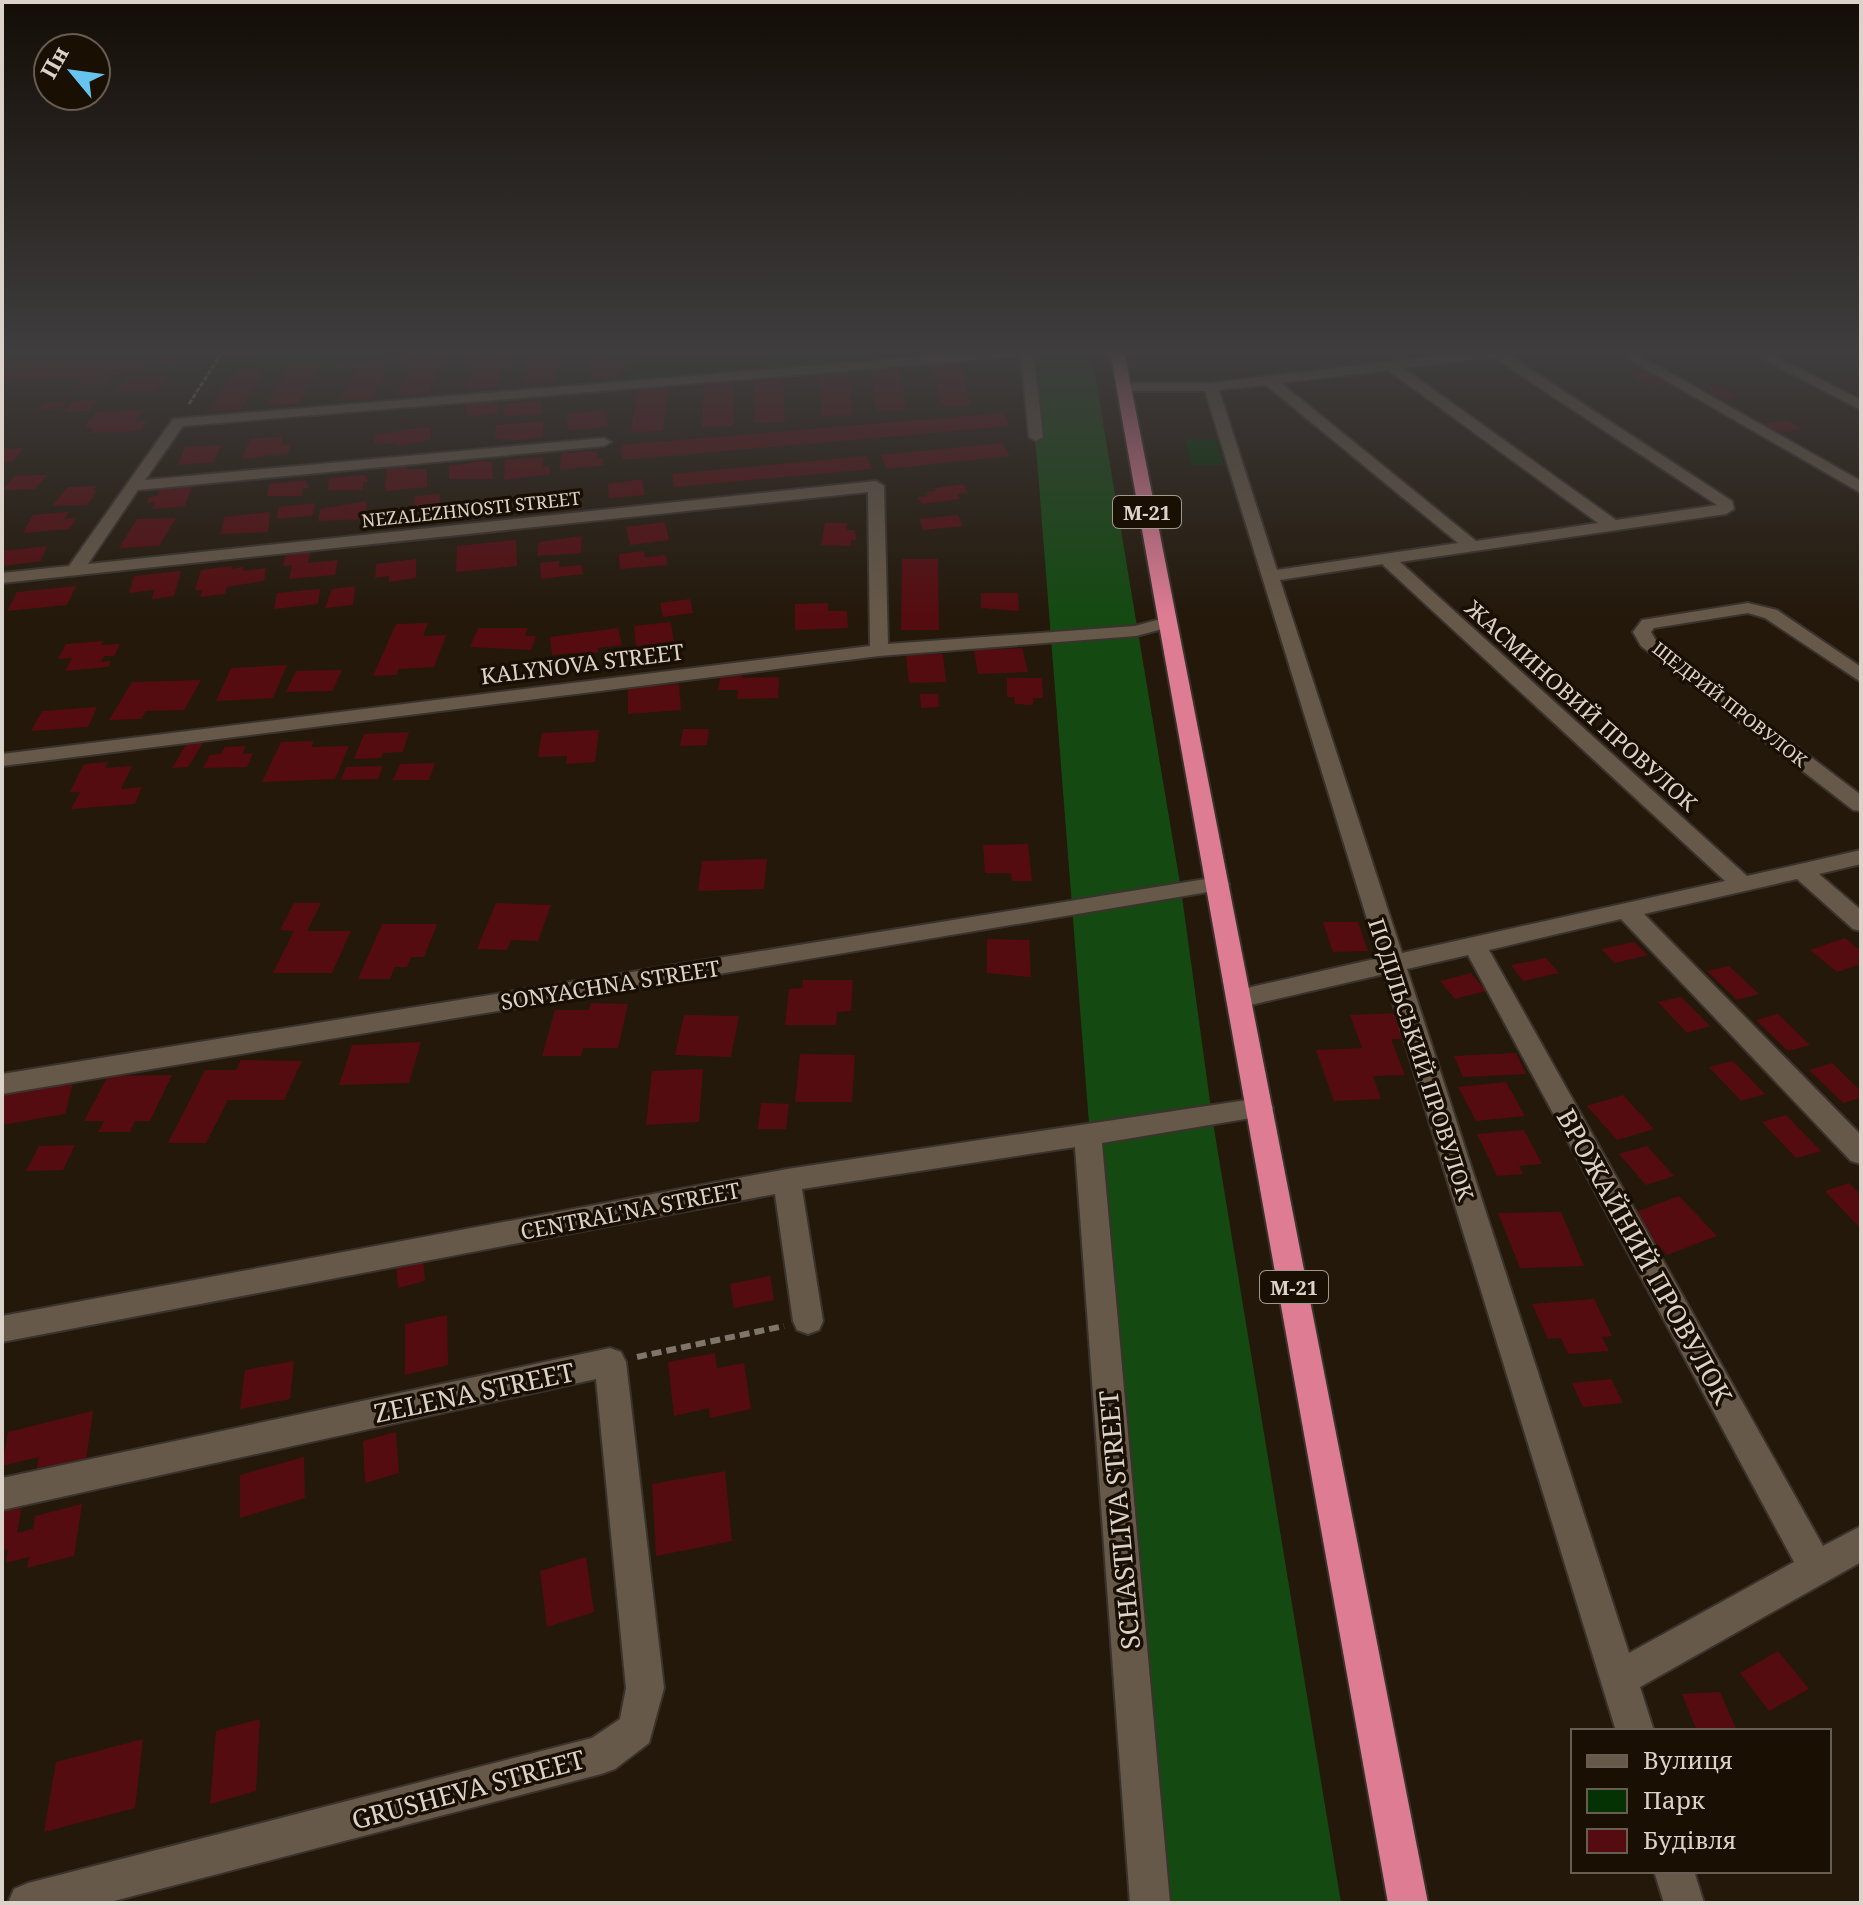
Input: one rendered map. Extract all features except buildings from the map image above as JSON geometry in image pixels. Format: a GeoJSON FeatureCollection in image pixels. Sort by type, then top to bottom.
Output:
{"type":"FeatureCollection","features":[{"type":"Feature","properties":{"kind":"highway","name":"М-21"},"geometry":{"type":"LineString","coordinates":[[1134,440],[1408,1903]]}},
{"type":"Feature","properties":{"kind":"street"},"geometry":{"type":"LineString","coordinates":[[74,571],[166,440]]}},
{"type":"Feature","properties":{"kind":"street","name":"ПОДІЛЬСЬКИЙ ПРОВУЛОК"},"geometry":{"type":"LineString","coordinates":[[1227,440],[1634,1729]]}},
{"type":"Feature","properties":{"kind":"street"},"geometry":{"type":"LineString","coordinates":[[1342,440],[1472,546]]}},
{"type":"Feature","properties":{"kind":"street"},"geometry":{"type":"LineString","coordinates":[[1494,440],[1613,526]]}},
{"type":"Feature","properties":{"kind":"street"},"geometry":{"type":"LineString","coordinates":[[1269,576],[1389,561],[1726,509],[1726,504],[1628,440]]}},
{"type":"Feature","properties":{"kind":"street"},"geometry":{"type":"LineString","coordinates":[[1777,440],[1861,488]]}},
{"type":"Feature","properties":{"kind":"street"},"geometry":{"type":"LineString","coordinates":[[134,486],[604,442]]}},
{"type":"Feature","properties":{"kind":"street","name":"NEZALEZHNOSTI STREET"},"geometry":{"type":"LineString","coordinates":[[2,578],[876,486],[879,650]]}},
{"type":"Feature","properties":{"kind":"street","name":"ЖАСМИНОВИЙ ПРОВУЛОК"},"geometry":{"type":"LineString","coordinates":[[1389,561],[1742,884]]}},
{"type":"Feature","properties":{"kind":"street","name":"ЩЕДРИЙ ПРОВУЛОК"},"geometry":{"type":"LineString","coordinates":[[1861,676],[1771,614],[1748,608],[1648,624],[1642,632],[1648,642],[1861,805]]}},
{"type":"Feature","properties":{"kind":"street","name":"KALYNOVA STREET"},"geometry":{"type":"LineString","coordinates":[[2,760],[879,650],[1136,631],[1168,622]]}},
{"type":"Feature","properties":{"kind":"street"},"geometry":{"type":"LineString","coordinates":[[1238,999],[1861,857]]}},
{"type":"Feature","properties":{"kind":"street"},"geometry":{"type":"LineString","coordinates":[[1801,870],[1861,923]]}},
{"type":"Feature","properties":{"kind":"street","name":"SONYACHNA STREET"},"geometry":{"type":"LineString","coordinates":[[2,1084],[1218,884]]}},
{"type":"Feature","properties":{"kind":"street"},"geometry":{"type":"LineString","coordinates":[[1626,910],[1861,1153]]}},
{"type":"Feature","properties":{"kind":"street","name":"ВРОЖАЙНИЙ ПРОВУЛОК"},"geometry":{"type":"LineString","coordinates":[[1474,944],[1816,1568]]}},
{"type":"Feature","properties":{"kind":"street","name":"CENTRAL'NA STREET"},"geometry":{"type":"LineString","coordinates":[[2,1329],[787,1180],[1088,1137],[1260,1108]]}},
{"type":"Feature","properties":{"kind":"street","name":"SCHASTLIVA STREET"},"geometry":{"type":"LineString","coordinates":[[1088,1137],[1150,1903]]}},
{"type":"Feature","properties":{"kind":"street"},"geometry":{"type":"LineString","coordinates":[[787,1180],[808,1321]]}},
{"type":"Feature","properties":{"kind":"street","name":"ZELENA STREET"},"geometry":{"type":"LineString","coordinates":[[2,1494],[610,1362]]}},
{"type":"Feature","properties":{"kind":"street","name":"GRUSHEVA STREET"},"geometry":{"type":"LineString","coordinates":[[28,1903],[601,1755],[636,1730],[645,1688],[610,1362]]}},
{"type":"Feature","properties":{"kind":"street"},"geometry":{"type":"LineString","coordinates":[[1620,1678],[1861,1543]]}},
{"type":"Feature","properties":{"kind":"street"},"geometry":{"type":"LineString","coordinates":[[1675,1873],[1684,1903]]}},
{"type":"Feature","properties":{"kind":"path"},"geometry":{"type":"LineString","coordinates":[[610,1362],[808,1321]]}},
{"type":"Feature","properties":{"kind":"green space"},"geometry":{"type":"Polygon","coordinates":[[[1035,440],[1106,440],[1181,889],[1212,1116],[1341,1903],[1150,1903],[1035,440]]]}},
{"type":"Feature","properties":{"kind":"green space"},"geometry":{"type":"Polygon","coordinates":[[[1185,440],[1216,440],[1224,465],[1192,465],[1185,440]]]}}]}
